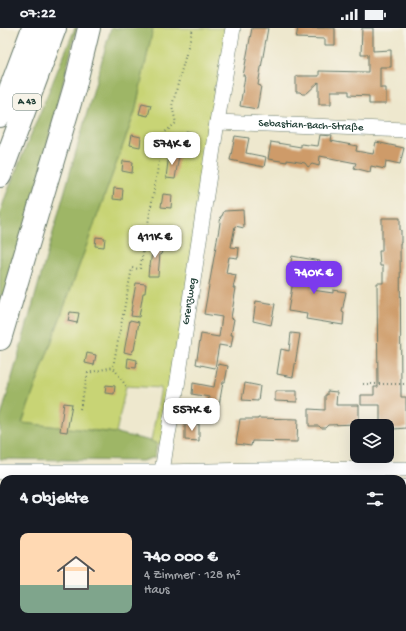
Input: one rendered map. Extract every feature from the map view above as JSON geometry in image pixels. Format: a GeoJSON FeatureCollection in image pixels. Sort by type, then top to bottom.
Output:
{"type":"FeatureCollection","features":[{"type":"Feature","properties":{"kind":"highway","name":"A 43"},"geometry":{"type":"LineString","coordinates":[[0,116],[33,28]]}},
{"type":"Feature","properties":{"kind":"highway","name":"A 43"},"geometry":{"type":"LineString","coordinates":[[0,176],[55,28]]}},
{"type":"Feature","properties":{"kind":"highway"},"geometry":{"type":"LineString","coordinates":[[0,340],[75,86],[89,28]]}},
{"type":"Feature","properties":{"kind":"street","name":"Grenzweg"},"geometry":{"type":"LineString","coordinates":[[161,475],[177,386],[217,122],[233,28]]}},
{"type":"Feature","properties":{"kind":"street","name":"Sebastian-Bach-Straße"},"geometry":{"type":"LineString","coordinates":[[217,122],[406,130]]}},
{"type":"Feature","properties":{"kind":"street"},"geometry":{"type":"LineString","coordinates":[[173,475],[235,470],[313,474],[406,469]]}},
{"type":"Feature","properties":{"kind":"street"},"geometry":{"type":"LineString","coordinates":[[0,472],[121,475]]}},
{"type":"Feature","properties":{"kind":"path"},"geometry":{"type":"LineString","coordinates":[[126,386],[113,367],[132,268],[140,269],[164,133],[176,123],[172,106],[193,28]]}},
{"type":"Feature","properties":{"kind":"path"},"geometry":{"type":"LineString","coordinates":[[80,408],[88,373],[113,367]]}},
{"type":"Feature","properties":{"kind":"path"},"geometry":{"type":"LineString","coordinates":[[363,384],[406,384]]}},
{"type":"Feature","properties":{"kind":"green space"},"geometry":{"type":"Polygon","coordinates":[[[75,28],[77,28],[29,217],[0,315],[0,213],[6,195],[75,28]]]}},
{"type":"Feature","properties":{"kind":"green space"},"geometry":{"type":"Polygon","coordinates":[[[111,28],[153,28],[135,112],[22,423],[116,433],[151,441],[157,444],[155,457],[142,461],[0,459],[0,420],[111,28]]]}},
{"type":"Feature","properties":{"kind":"green space"},"geometry":{"type":"Polygon","coordinates":[[[153,28],[233,28],[166,445],[157,444],[151,441],[161,388],[126,386],[116,433],[22,423],[135,112],[153,28]]]}},
{"type":"Feature","properties":{"kind":"building"},"geometry":{"type":"Polygon","coordinates":[[[252,28],[268,28],[258,85],[261,86],[257,109],[240,106],[245,76],[243,76],[252,28]]]}},
{"type":"Feature","properties":{"kind":"building"},"geometry":{"type":"Polygon","coordinates":[[[298,28],[335,28],[335,45],[325,45],[325,39],[296,38],[298,28]]]}},
{"type":"Feature","properties":{"kind":"building"},"geometry":{"type":"Polygon","coordinates":[[[362,28],[373,28],[373,51],[391,50],[391,67],[380,67],[380,88],[386,88],[386,104],[369,104],[369,96],[349,95],[349,91],[331,91],[331,104],[319,104],[319,82],[306,94],[296,92],[296,76],[319,76],[319,71],[368,72],[368,54],[361,54],[362,28]]]}},
{"type":"Feature","properties":{"kind":"building"},"geometry":{"type":"Polygon","coordinates":[[[142,103],[151,105],[148,116],[139,114],[142,103]]]}},
{"type":"Feature","properties":{"kind":"building"},"geometry":{"type":"Polygon","coordinates":[[[186,131],[195,133],[193,144],[183,142],[186,131]]]}},
{"type":"Feature","properties":{"kind":"building"},"geometry":{"type":"Polygon","coordinates":[[[132,135],[141,137],[140,147],[130,145],[132,135]]]}},
{"type":"Feature","properties":{"kind":"building"},"geometry":{"type":"Polygon","coordinates":[[[320,135],[332,136],[331,141],[357,146],[356,151],[373,154],[376,142],[404,148],[400,164],[386,161],[385,169],[371,166],[370,172],[354,168],[356,163],[320,156],[319,166],[312,164],[308,167],[305,163],[268,159],[271,142],[301,147],[301,144],[318,146],[320,135]]]}},
{"type":"Feature","properties":{"kind":"building"},"geometry":{"type":"Polygon","coordinates":[[[235,136],[249,138],[246,153],[266,157],[264,167],[230,160],[235,136]]]}},
{"type":"Feature","properties":{"kind":"building"},"geometry":{"type":"Polygon","coordinates":[[[169,153],[179,155],[175,179],[166,178],[169,153]]]}},
{"type":"Feature","properties":{"kind":"building"},"geometry":{"type":"Polygon","coordinates":[[[123,161],[133,162],[132,173],[122,171],[123,161]]]}},
{"type":"Feature","properties":{"kind":"building"},"geometry":{"type":"Polygon","coordinates":[[[114,188],[123,189],[122,200],[113,199],[114,188]]]}},
{"type":"Feature","properties":{"kind":"building"},"geometry":{"type":"Polygon","coordinates":[[[163,194],[172,195],[171,208],[161,207],[163,194]]]}},
{"type":"Feature","properties":{"kind":"building"},"geometry":{"type":"Polygon","coordinates":[[[243,210],[244,228],[235,226],[231,247],[239,248],[238,258],[229,257],[226,273],[236,275],[233,288],[236,288],[231,318],[234,319],[231,335],[233,335],[231,347],[219,345],[215,368],[196,364],[201,334],[219,337],[222,317],[204,314],[221,216],[224,211],[243,210]]]}},
{"type":"Feature","properties":{"kind":"building"},"geometry":{"type":"Polygon","coordinates":[[[382,218],[400,218],[401,397],[406,397],[406,428],[394,429],[394,419],[380,419],[380,405],[361,405],[361,395],[374,395],[374,387],[378,387],[377,283],[383,283],[383,266],[380,266],[379,251],[382,251],[382,218]]]}},
{"type":"Feature","properties":{"kind":"building"},"geometry":{"type":"Polygon","coordinates":[[[96,237],[105,238],[104,247],[95,246],[96,237]]]}},
{"type":"Feature","properties":{"kind":"building"},"geometry":{"type":"Polygon","coordinates":[[[154,239],[161,240],[160,245],[163,246],[161,255],[160,254],[158,276],[148,276],[149,266],[154,239]]]}},
{"type":"Feature","properties":{"kind":"building"},"geometry":{"type":"Polygon","coordinates":[[[292,256],[320,261],[312,290],[333,293],[333,290],[346,292],[342,312],[344,313],[343,325],[306,319],[307,314],[288,311],[295,269],[290,268],[292,256]]]}},
{"type":"Feature","properties":{"kind":"building"},"geometry":{"type":"Polygon","coordinates":[[[136,283],[146,284],[139,317],[131,316],[136,283]]]}},
{"type":"Feature","properties":{"kind":"building"},"geometry":{"type":"Polygon","coordinates":[[[256,301],[275,304],[271,325],[253,321],[256,301]]]}},
{"type":"Feature","properties":{"kind":"building"},"geometry":{"type":"Polygon","coordinates":[[[70,312],[79,313],[77,323],[68,321],[70,312]]]}},
{"type":"Feature","properties":{"kind":"building"},"geometry":{"type":"Polygon","coordinates":[[[130,320],[139,322],[132,354],[124,352],[130,320]]]}},
{"type":"Feature","properties":{"kind":"building"},"geometry":{"type":"Polygon","coordinates":[[[291,333],[300,334],[293,377],[277,374],[281,349],[289,351],[291,333]]]}},
{"type":"Feature","properties":{"kind":"building"},"geometry":{"type":"Polygon","coordinates":[[[87,353],[96,355],[94,365],[85,363],[87,353]]]}},
{"type":"Feature","properties":{"kind":"building"},"geometry":{"type":"Polygon","coordinates":[[[128,358],[137,360],[136,368],[127,367],[128,358]]]}},
{"type":"Feature","properties":{"kind":"building"},"geometry":{"type":"Polygon","coordinates":[[[218,364],[228,366],[225,382],[223,382],[219,405],[208,403],[209,397],[192,394],[193,383],[214,387],[218,364]]]}},
{"type":"Feature","properties":{"kind":"building"},"geometry":{"type":"Polygon","coordinates":[[[245,383],[260,386],[258,401],[242,400],[245,383]]]}},
{"type":"Feature","properties":{"kind":"building"},"geometry":{"type":"Polygon","coordinates":[[[106,385],[115,386],[114,394],[105,393],[106,385]]]}},
{"type":"Feature","properties":{"kind":"building"},"geometry":{"type":"Polygon","coordinates":[[[275,391],[297,391],[297,402],[275,401],[275,391]]]}},
{"type":"Feature","properties":{"kind":"building"},"geometry":{"type":"Polygon","coordinates":[[[327,391],[337,392],[336,405],[359,405],[359,419],[350,419],[350,424],[328,425],[325,428],[321,428],[319,426],[309,426],[309,409],[325,410],[325,395],[327,395],[327,391]]]}},
{"type":"Feature","properties":{"kind":"building"},"geometry":{"type":"Polygon","coordinates":[[[64,403],[72,404],[67,432],[60,431],[64,403]]]}},
{"type":"Feature","properties":{"kind":"building"},"geometry":{"type":"Polygon","coordinates":[[[240,419],[298,419],[297,442],[252,441],[251,446],[236,444],[240,419]]]}},
{"type":"Feature","properties":{"kind":"building"},"geometry":{"type":"Polygon","coordinates":[[[185,424],[199,424],[199,441],[185,440],[185,424]]]}}]}
